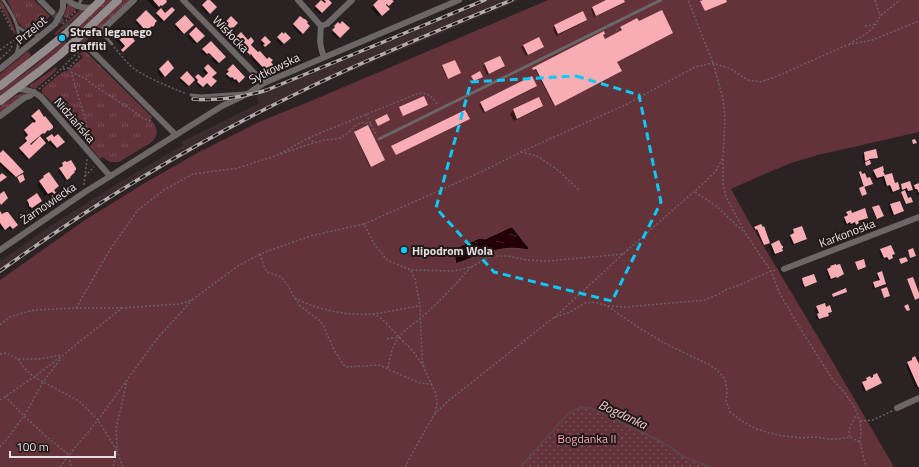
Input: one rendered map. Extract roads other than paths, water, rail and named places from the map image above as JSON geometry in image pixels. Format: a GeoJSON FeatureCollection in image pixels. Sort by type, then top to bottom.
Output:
{"type":"FeatureCollection","features":[{"type":"Feature","properties":{"kind":"main road"},"geometry":{"type":"LineString","coordinates":[[0,86],[41,55],[68,32],[100,0]]}},
{"type":"Feature","properties":{"kind":"main road"},"geometry":{"type":"LineString","coordinates":[[0,101],[61,54],[118,0]]}},
{"type":"Feature","properties":{"kind":"street"},"geometry":{"type":"LineString","coordinates":[[40,0],[52,12]]}},
{"type":"Feature","properties":{"kind":"street","name":"Przelot"},"geometry":{"type":"LineString","coordinates":[[0,69],[55,24],[63,8],[63,0]]}},
{"type":"Feature","properties":{"kind":"street"},"geometry":{"type":"LineString","coordinates":[[68,0],[74,4],[80,3],[86,8],[93,7]]}},
{"type":"Feature","properties":{"kind":"street"},"geometry":{"type":"LineString","coordinates":[[100,32],[134,0]]}},
{"type":"Feature","properties":{"kind":"street","name":"Wisłocka"},"geometry":{"type":"LineString","coordinates":[[183,0],[264,83]]}},
{"type":"Feature","properties":{"kind":"street"},"geometry":{"type":"LineString","coordinates":[[298,0],[321,26]]}},
{"type":"Feature","properties":{"kind":"street"},"geometry":{"type":"LineString","coordinates":[[321,26],[327,24],[352,0]]}},
{"type":"Feature","properties":{"kind":"street","name":"Sytkowska"},"geometry":{"type":"LineString","coordinates":[[110,176],[222,106],[264,83],[459,0]]}},
{"type":"Feature","properties":{"kind":"street"},"geometry":{"type":"LineString","coordinates":[[321,26],[319,37],[320,46],[324,57]]}},
{"type":"Feature","properties":{"kind":"street"},"geometry":{"type":"LineString","coordinates":[[85,46],[176,135]]}},
{"type":"Feature","properties":{"kind":"street"},"geometry":{"type":"LineString","coordinates":[[0,116],[34,92],[28,89],[17,89]]}},
{"type":"Feature","properties":{"kind":"street","name":"Nidziańska"},"geometry":{"type":"LineString","coordinates":[[34,92],[43,100],[110,176]]}},
{"type":"Feature","properties":{"kind":"street","name":"Żarnowiecka"},"geometry":{"type":"LineString","coordinates":[[0,250],[110,176]]}},
{"type":"Feature","properties":{"kind":"street","name":"Karkonoska"},"geometry":{"type":"LineString","coordinates":[[784,269],[919,217]]}},
{"type":"Feature","properties":{"kind":"street"},"geometry":{"type":"LineString","coordinates":[[897,408],[919,398]]}},
{"type":"Feature","properties":{"kind":"lane"},"geometry":{"type":"LineString","coordinates":[[3,0],[18,27],[19,40],[18,50],[15,57]]}},
{"type":"Feature","properties":{"kind":"lane"},"geometry":{"type":"LineString","coordinates":[[379,139],[661,0]]}},
{"type":"Feature","properties":{"kind":"lane"},"geometry":{"type":"LineString","coordinates":[[18,27],[27,33],[42,35]]}},
{"type":"Feature","properties":{"kind":"lane"},"geometry":{"type":"LineString","coordinates":[[100,32],[112,44]]}},
{"type":"Feature","properties":{"kind":"lane"},"geometry":{"type":"LineString","coordinates":[[191,95],[200,96],[248,93]]}},
{"type":"Feature","properties":{"kind":"water"},"geometry":{"type":"Polygon","coordinates":[[[511,227],[529,248],[528,250],[509,248],[500,249],[456,264],[454,253],[455,248],[480,238],[485,239],[511,227]]]}},
{"type":"Feature","properties":{"kind":"waterway","name":"Bogdanka"},"geometry":{"type":"LineString","coordinates":[[520,467],[568,414],[580,407],[591,408],[648,435],[672,448],[682,456],[711,467]]}},
{"type":"Feature","properties":{"kind":"tunnel"},"geometry":{"type":"LineString","coordinates":[[52,12],[87,46]]}},
{"type":"Feature","properties":{"kind":"railway"},"geometry":{"type":"LineString","coordinates":[[193,99],[230,98],[267,90],[485,0]]}},
{"type":"Feature","properties":{"kind":"railway"},"geometry":{"type":"LineString","coordinates":[[0,271],[110,197],[186,151],[225,130],[355,66],[512,0]]}},
{"type":"Feature","properties":{"kind":"place","name":"Strefa leganego graffiti"},"geometry":{"type":"Point","coordinates":[62,38]}},
{"type":"Feature","properties":{"kind":"place","name":"Hipodrom Wola"},"geometry":{"type":"Point","coordinates":[404,250]}},
{"type":"Feature","properties":{"kind":"park label","name":"Bogdanka II"},"geometry":{"type":"Point","coordinates":[587,438]}}]}
